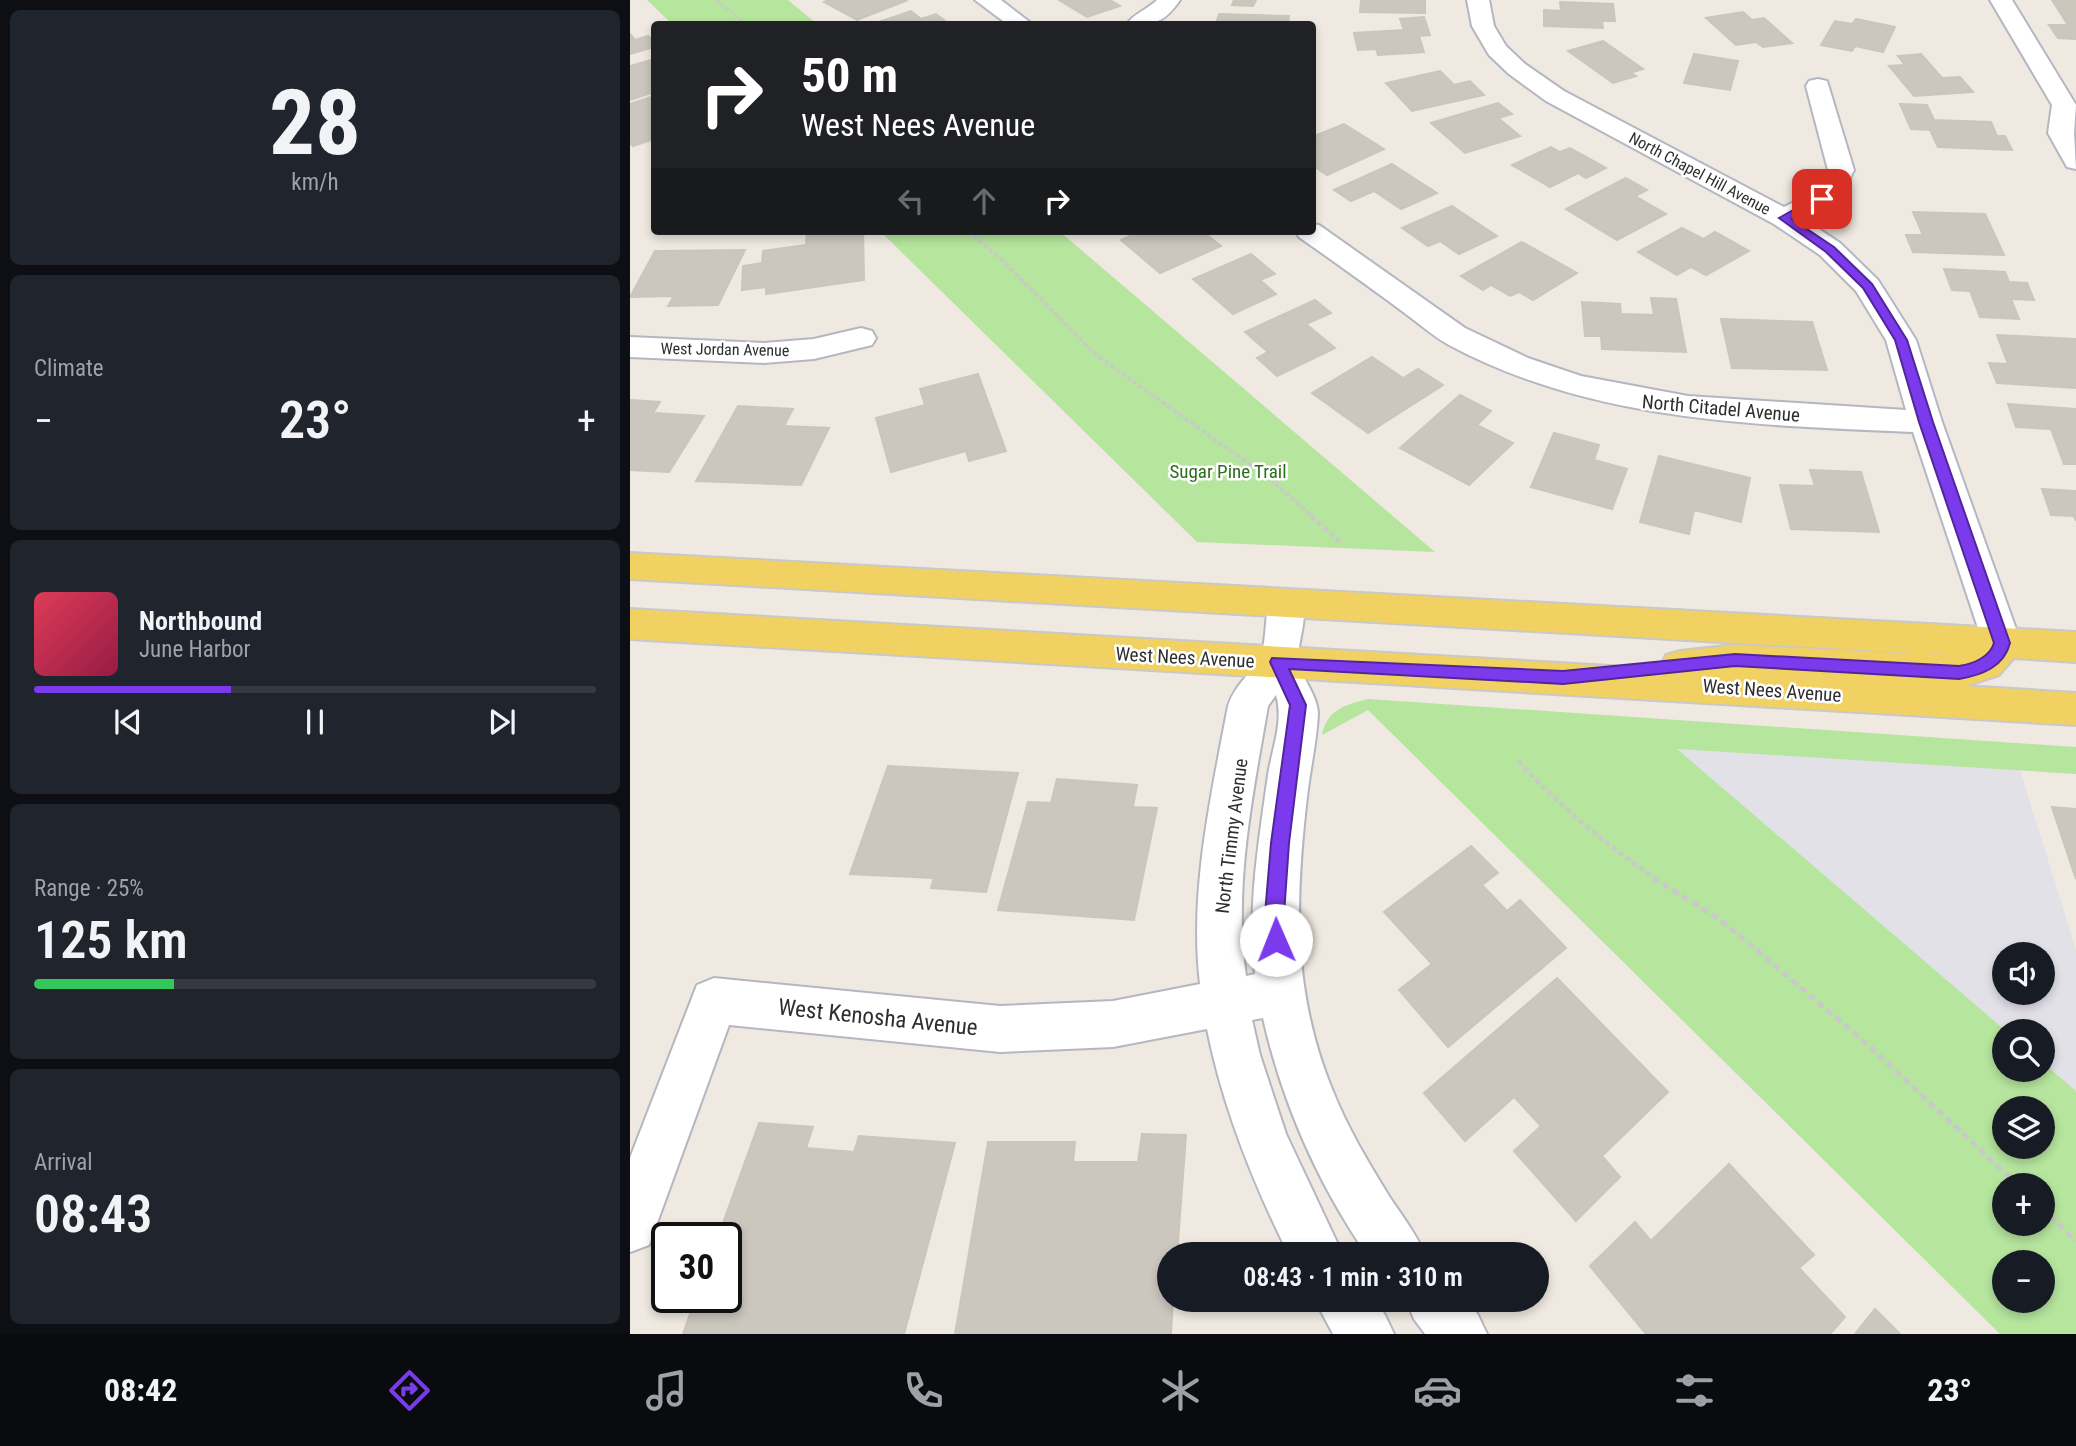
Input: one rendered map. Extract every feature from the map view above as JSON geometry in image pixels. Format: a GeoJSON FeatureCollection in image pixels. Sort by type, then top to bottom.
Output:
{"type":"FeatureCollection","features":[{"type":"Feature","properties":{"kind":"main road"},"geometry":{"type":"LineString","coordinates":[[630,566],[1286,605],[2076,647]]}},
{"type":"Feature","properties":{"kind":"main road","name":"West Nees Avenue"},"geometry":{"type":"LineString","coordinates":[[630,624],[2076,709]]}},
{"type":"Feature","properties":{"kind":"main road"},"geometry":{"type":"LineString","coordinates":[[1563,677],[1735,660],[1959,672],[1977,669],[1990,662],[1999,654],[2002,643]]}},
{"type":"Feature","properties":{"kind":"street"},"geometry":{"type":"LineString","coordinates":[[986,0],[1017,21]]}},
{"type":"Feature","properties":{"kind":"street"},"geometry":{"type":"LineString","coordinates":[[1144,21],[1155,15],[1169,0]]}},
{"type":"Feature","properties":{"kind":"street","name":"North Chapel Hill Avenue"},"geometry":{"type":"LineString","coordinates":[[1478,0],[1483,26],[1497,50],[1517,69],[1556,96],[1784,218],[1830,249],[1868,286],[1901,340],[1926,422],[2002,643]]}},
{"type":"Feature","properties":{"kind":"street"},"geometry":{"type":"LineString","coordinates":[[2001,0],[2064,105],[2061,133],[2076,161]]}},
{"type":"Feature","properties":{"kind":"street"},"geometry":{"type":"LineString","coordinates":[[1784,218],[1822,199],[1834,185],[1841,170],[1818,86]]}},
{"type":"Feature","properties":{"kind":"street","name":"North Citadel Avenue"},"geometry":{"type":"LineString","coordinates":[[1316,235],[1457,337],[1515,366],[1570,385],[1633,400],[1702,410],[1926,422]]}},
{"type":"Feature","properties":{"kind":"street","name":"West Jordan Avenue"},"geometry":{"type":"LineString","coordinates":[[630,347],[764,353],[814,349],[861,338]]}},
{"type":"Feature","properties":{"kind":"street","name":"North Timmy Avenue"},"geometry":{"type":"LineString","coordinates":[[1286,605],[1278,662],[1249,702],[1222,878],[1220,930],[1226,1003],[1245,1085],[1266,1151],[1311,1242]]}},
{"type":"Feature","properties":{"kind":"street"},"geometry":{"type":"LineString","coordinates":[[1278,662],[1298,705],[1280,843],[1275,914],[1279,992],[1295,1054],[1321,1119],[1350,1181],[1390,1242]]}},
{"type":"Feature","properties":{"kind":"street","name":"West Kenosha Avenue"},"geometry":{"type":"LineString","coordinates":[[630,1226],[714,1001],[1000,1029],[1113,1024],[1279,992]]}},
{"type":"Feature","properties":{"kind":"street"},"geometry":{"type":"LineString","coordinates":[[1350,1312],[1366,1334]]}},
{"type":"Feature","properties":{"kind":"street"},"geometry":{"type":"LineString","coordinates":[[1442,1312],[1459,1334]]}},
{"type":"Feature","properties":{"kind":"path"},"geometry":{"type":"LineString","coordinates":[[716,0],[742,21]]}},
{"type":"Feature","properties":{"kind":"path"},"geometry":{"type":"LineString","coordinates":[[973,235],[1003,261],[1096,355],[1269,478],[1341,543]]}},
{"type":"Feature","properties":{"kind":"path"},"geometry":{"type":"LineString","coordinates":[[1518,761],[1546,792],[1619,853],[1662,884],[1716,917],[1752,946],[1868,1045],[2005,1173]]}},
{"type":"Feature","properties":{"kind":"path"},"geometry":{"type":"LineString","coordinates":[[2055,1221],[2076,1241]]}},
{"type":"Feature","properties":{"kind":"shaded area"},"geometry":{"type":"Polygon","coordinates":[[[1676,749],[2020,770],[2076,950],[2076,1091],[2055,1073],[2055,1019],[1992,1019],[1676,749]]]}},
{"type":"Feature","properties":{"kind":"green space"},"geometry":{"type":"Polygon","coordinates":[[[647,0],[788,0],[813,21],[669,21],[647,0]]]}},
{"type":"Feature","properties":{"kind":"green space","name":"Sugar Pine Trail"},"geometry":{"type":"Polygon","coordinates":[[[884,235],[1064,235],[1435,552],[1197,542],[884,235]]]}},
{"type":"Feature","properties":{"kind":"green space"},"geometry":{"type":"Polygon","coordinates":[[[1368,699],[2076,747],[2076,774],[1677,749],[1992,1019],[1992,1082],[2055,1082],[2055,1073],[2076,1091],[2076,1334],[2000,1334],[1368,710],[1322,735],[1332,714],[1344,706],[1368,699]]]}},
{"type":"Feature","properties":{"kind":"building"},"geometry":{"type":"Polygon","coordinates":[[[908,0],[857,20],[824,2],[908,0]]]}},
{"type":"Feature","properties":{"kind":"building"},"geometry":{"type":"Polygon","coordinates":[[[1059,0],[1110,0],[1120,6],[1087,17],[1059,0]]]}},
{"type":"Feature","properties":{"kind":"building"},"geometry":{"type":"Polygon","coordinates":[[[1234,0],[1256,0],[1253,6],[1232,5],[1234,0]]]}},
{"type":"Feature","properties":{"kind":"building"},"geometry":{"type":"Polygon","coordinates":[[[1361,0],[1425,1],[1425,13],[1360,12],[1361,0]]]}},
{"type":"Feature","properties":{"kind":"building"},"geometry":{"type":"Polygon","coordinates":[[[2052,0],[2076,0],[2076,39],[2058,38],[2049,25],[2068,25],[2052,0]]]}},
{"type":"Feature","properties":{"kind":"building"},"geometry":{"type":"Polygon","coordinates":[[[1560,2],[1613,4],[1615,21],[1602,21],[1603,28],[1544,26],[1544,10],[1561,11],[1560,2]]]}},
{"type":"Feature","properties":{"kind":"building"},"geometry":{"type":"Polygon","coordinates":[[[911,11],[921,19],[936,14],[945,21],[882,21],[911,11]]]}},
{"type":"Feature","properties":{"kind":"building"},"geometry":{"type":"Polygon","coordinates":[[[1743,12],[1752,20],[1764,18],[1792,43],[1763,47],[1756,42],[1736,45],[1706,18],[1743,12]]]}},
{"type":"Feature","properties":{"kind":"building"},"geometry":{"type":"Polygon","coordinates":[[[1219,14],[1289,16],[1288,21],[1217,21],[1219,14]]]}},
{"type":"Feature","properties":{"kind":"building"},"geometry":{"type":"Polygon","coordinates":[[[1424,17],[1430,35],[1419,36],[1424,52],[1378,55],[1376,49],[1358,50],[1354,33],[1404,30],[1400,19],[1424,17]]]}},
{"type":"Feature","properties":{"kind":"building"},"geometry":{"type":"Polygon","coordinates":[[[1856,19],[1895,27],[1883,52],[1855,46],[1852,51],[1821,45],[1835,21],[1852,24],[1856,19]]]}},
{"type":"Feature","properties":{"kind":"building"},"geometry":{"type":"Polygon","coordinates":[[[630,34],[635,40],[648,36],[651,39],[651,48],[630,54],[630,34]]]}},
{"type":"Feature","properties":{"kind":"building"},"geometry":{"type":"Polygon","coordinates":[[[1603,41],[1643,69],[1630,73],[1636,76],[1613,83],[1568,51],[1603,41]]]}},
{"type":"Feature","properties":{"kind":"building"},"geometry":{"type":"Polygon","coordinates":[[[1694,54],[1738,61],[1730,90],[1684,83],[1694,54]]]}},
{"type":"Feature","properties":{"kind":"building"},"geometry":{"type":"Polygon","coordinates":[[[1921,54],[1942,78],[1960,77],[1973,92],[1914,96],[1889,66],[1905,65],[1898,56],[1921,54]]]}},
{"type":"Feature","properties":{"kind":"building"},"geometry":{"type":"Polygon","coordinates":[[[651,60],[651,93],[630,100],[630,66],[651,60]]]}},
{"type":"Feature","properties":{"kind":"building"},"geometry":{"type":"Polygon","coordinates":[[[1440,71],[1454,85],[1470,81],[1484,95],[1412,111],[1386,83],[1440,71]]]}},
{"type":"Feature","properties":{"kind":"building"},"geometry":{"type":"Polygon","coordinates":[[[651,97],[651,140],[633,146],[630,143],[630,104],[651,97]]]}},
{"type":"Feature","properties":{"kind":"building"},"geometry":{"type":"Polygon","coordinates":[[[1498,103],[1512,114],[1498,118],[1520,136],[1465,153],[1431,123],[1498,103]]]}},
{"type":"Feature","properties":{"kind":"building"},"geometry":{"type":"Polygon","coordinates":[[[1900,104],[1927,105],[1934,120],[1991,122],[1997,136],[2005,136],[2012,150],[1938,147],[1930,130],[1911,129],[1900,104]]]}},
{"type":"Feature","properties":{"kind":"building"},"geometry":{"type":"Polygon","coordinates":[[[1344,124],[1384,149],[1327,175],[1316,168],[1316,135],[1344,124]]]}},
{"type":"Feature","properties":{"kind":"building"},"geometry":{"type":"Polygon","coordinates":[[[1551,147],[1560,152],[1570,148],[1606,168],[1586,178],[1578,173],[1550,187],[1512,165],[1551,147]]]}},
{"type":"Feature","properties":{"kind":"building"},"geometry":{"type":"Polygon","coordinates":[[[1392,164],[1437,193],[1401,209],[1374,191],[1351,201],[1334,190],[1392,164]]]}},
{"type":"Feature","properties":{"kind":"building"},"geometry":{"type":"Polygon","coordinates":[[[1626,178],[1647,190],[1635,196],[1666,214],[1617,240],[1566,209],[1626,178]]]}},
{"type":"Feature","properties":{"kind":"building"},"geometry":{"type":"Polygon","coordinates":[[[1452,206],[1497,236],[1459,254],[1440,241],[1428,246],[1402,228],[1452,206]]]}},
{"type":"Feature","properties":{"kind":"building"},"geometry":{"type":"Polygon","coordinates":[[[1913,212],[1985,214],[2004,255],[1913,252],[1906,235],[1923,235],[1913,212]]]}},
{"type":"Feature","properties":{"kind":"building"},"geometry":{"type":"Polygon","coordinates":[[[1682,228],[1703,239],[1715,232],[1749,251],[1706,275],[1691,267],[1677,275],[1638,252],[1682,228]]]}},
{"type":"Feature","properties":{"kind":"building"},"geometry":{"type":"Polygon","coordinates":[[[807,235],[863,235],[864,280],[766,294],[766,287],[742,290],[743,266],[762,263],[763,251],[806,245],[807,235]]]}},
{"type":"Feature","properties":{"kind":"building"},"geometry":{"type":"Polygon","coordinates":[[[1132,235],[1207,235],[1221,246],[1160,273],[1121,240],[1132,235]]]}},
{"type":"Feature","properties":{"kind":"building"},"geometry":{"type":"Polygon","coordinates":[[[1522,242],[1577,273],[1533,300],[1519,292],[1510,296],[1491,285],[1483,290],[1461,276],[1522,242]]]}},
{"type":"Feature","properties":{"kind":"building"},"geometry":{"type":"Polygon","coordinates":[[[745,250],[718,305],[668,306],[674,296],[630,297],[655,251],[745,250]]]}},
{"type":"Feature","properties":{"kind":"building"},"geometry":{"type":"Polygon","coordinates":[[[1251,254],[1275,274],[1260,280],[1276,294],[1233,314],[1193,279],[1251,254]]]}},
{"type":"Feature","properties":{"kind":"building"},"geometry":{"type":"Polygon","coordinates":[[[1944,269],[2005,272],[2009,282],[2027,283],[2034,300],[2011,299],[2019,319],[1980,317],[1970,291],[1952,290],[1944,269]]]}},
{"type":"Feature","properties":{"kind":"building"},"geometry":{"type":"Polygon","coordinates":[[[1651,298],[1676,299],[1686,352],[1602,349],[1601,336],[1585,336],[1582,302],[1620,304],[1621,314],[1654,315],[1651,298]]]}},
{"type":"Feature","properties":{"kind":"building"},"geometry":{"type":"Polygon","coordinates":[[[1315,300],[1331,313],[1306,324],[1335,348],[1277,376],[1257,358],[1268,352],[1245,332],[1315,300]]]}},
{"type":"Feature","properties":{"kind":"building"},"geometry":{"type":"Polygon","coordinates":[[[1721,319],[1812,322],[1827,370],[1732,368],[1721,319]]]}},
{"type":"Feature","properties":{"kind":"building"},"geometry":{"type":"Polygon","coordinates":[[[1997,335],[2076,339],[2076,388],[1997,383],[1989,363],[2008,364],[1997,335]]]}},
{"type":"Feature","properties":{"kind":"building"},"geometry":{"type":"Polygon","coordinates":[[[1372,357],[1403,378],[1418,369],[1443,385],[1368,433],[1312,393],[1372,357]]]}},
{"type":"Feature","properties":{"kind":"building"},"geometry":{"type":"Polygon","coordinates":[[[978,374],[1006,451],[969,461],[966,451],[891,472],[876,418],[925,405],[920,389],[978,374]]]}},
{"type":"Feature","properties":{"kind":"building"},"geometry":{"type":"Polygon","coordinates":[[[1460,395],[1491,411],[1477,425],[1513,443],[1469,485],[1400,448],[1460,395]]]}},
{"type":"Feature","properties":{"kind":"building"},"geometry":{"type":"Polygon","coordinates":[[[630,400],[660,402],[653,413],[704,416],[669,472],[630,470],[630,400]]]}},
{"type":"Feature","properties":{"kind":"building"},"geometry":{"type":"Polygon","coordinates":[[[2008,404],[2076,409],[2076,464],[2064,464],[2051,429],[2016,427],[2008,404]]]}},
{"type":"Feature","properties":{"kind":"building"},"geometry":{"type":"Polygon","coordinates":[[[738,406],[793,409],[784,426],[829,428],[801,485],[696,481],[738,406]]]}},
{"type":"Feature","properties":{"kind":"building"},"geometry":{"type":"Polygon","coordinates":[[[1554,433],[1599,445],[1594,460],[1627,469],[1612,509],[1531,487],[1554,433]]]}},
{"type":"Feature","properties":{"kind":"building"},"geometry":{"type":"Polygon","coordinates":[[[1659,456],[1750,478],[1741,522],[1694,510],[1689,534],[1640,522],[1659,456]]]}},
{"type":"Feature","properties":{"kind":"building"},"geometry":{"type":"Polygon","coordinates":[[[1810,470],[1861,472],[1879,532],[1791,529],[1780,485],[1815,486],[1810,470]]]}},
{"type":"Feature","properties":{"kind":"building"},"geometry":{"type":"Polygon","coordinates":[[[2042,489],[2076,491],[2076,521],[2074,516],[2051,515],[2042,489]]]}},
{"type":"Feature","properties":{"kind":"building"},"geometry":{"type":"Polygon","coordinates":[[[888,766],[1018,773],[986,892],[931,888],[934,878],[850,874],[888,766]]]}},
{"type":"Feature","properties":{"kind":"building"},"geometry":{"type":"Polygon","coordinates":[[[1057,779],[1137,785],[1133,807],[1157,808],[1134,920],[998,910],[1028,802],[1051,803],[1057,779]]]}},
{"type":"Feature","properties":{"kind":"building"},"geometry":{"type":"Polygon","coordinates":[[[2052,807],[2076,809],[2076,879],[2052,807]]]}},
{"type":"Feature","properties":{"kind":"building"},"geometry":{"type":"Polygon","coordinates":[[[1471,846],[1498,873],[1482,885],[1507,911],[1520,900],[1566,948],[1448,1047],[1399,990],[1432,964],[1384,912],[1471,846]]]}},
{"type":"Feature","properties":{"kind":"building"},"geometry":{"type":"Polygon","coordinates":[[[1557,978],[1668,1092],[1602,1156],[1620,1177],[1576,1221],[1514,1151],[1541,1126],[1514,1097],[1465,1141],[1424,1093],[1557,978]]]}},
{"type":"Feature","properties":{"kind":"building"},"geometry":{"type":"Polygon","coordinates":[[[759,1123],[813,1127],[806,1148],[854,1152],[859,1136],[955,1143],[904,1334],[683,1334],[690,1313],[742,1313],[742,1222],[723,1222],[759,1123]]]}},
{"type":"Feature","properties":{"kind":"building"},"geometry":{"type":"Polygon","coordinates":[[[1142,1134],[1186,1135],[1178,1242],[1157,1242],[1157,1312],[1172,1312],[1171,1334],[955,1334],[988,1142],[1075,1142],[1073,1162],[1138,1162],[1142,1134]]]}},
{"type":"Feature","properties":{"kind":"building"},"geometry":{"type":"Polygon","coordinates":[[[1729,1164],[1814,1255],[1799,1268],[1845,1317],[1830,1334],[1646,1334],[1590,1266],[1635,1222],[1651,1241],[1729,1164]]]}},
{"type":"Feature","properties":{"kind":"building"},"geometry":{"type":"Polygon","coordinates":[[[1875,1309],[1900,1334],[1855,1334],[1875,1309]]]}},
{"type":"Feature","properties":{"kind":"route"},"geometry":{"type":"LineString","coordinates":[[1276,940],[1280,843],[1298,705],[1278,662],[1563,677],[1735,660],[1959,672],[1977,669],[1999,654],[2002,643],[1926,422],[1901,340],[1868,286],[1830,249],[1784,218],[1822,199]]}}]}
